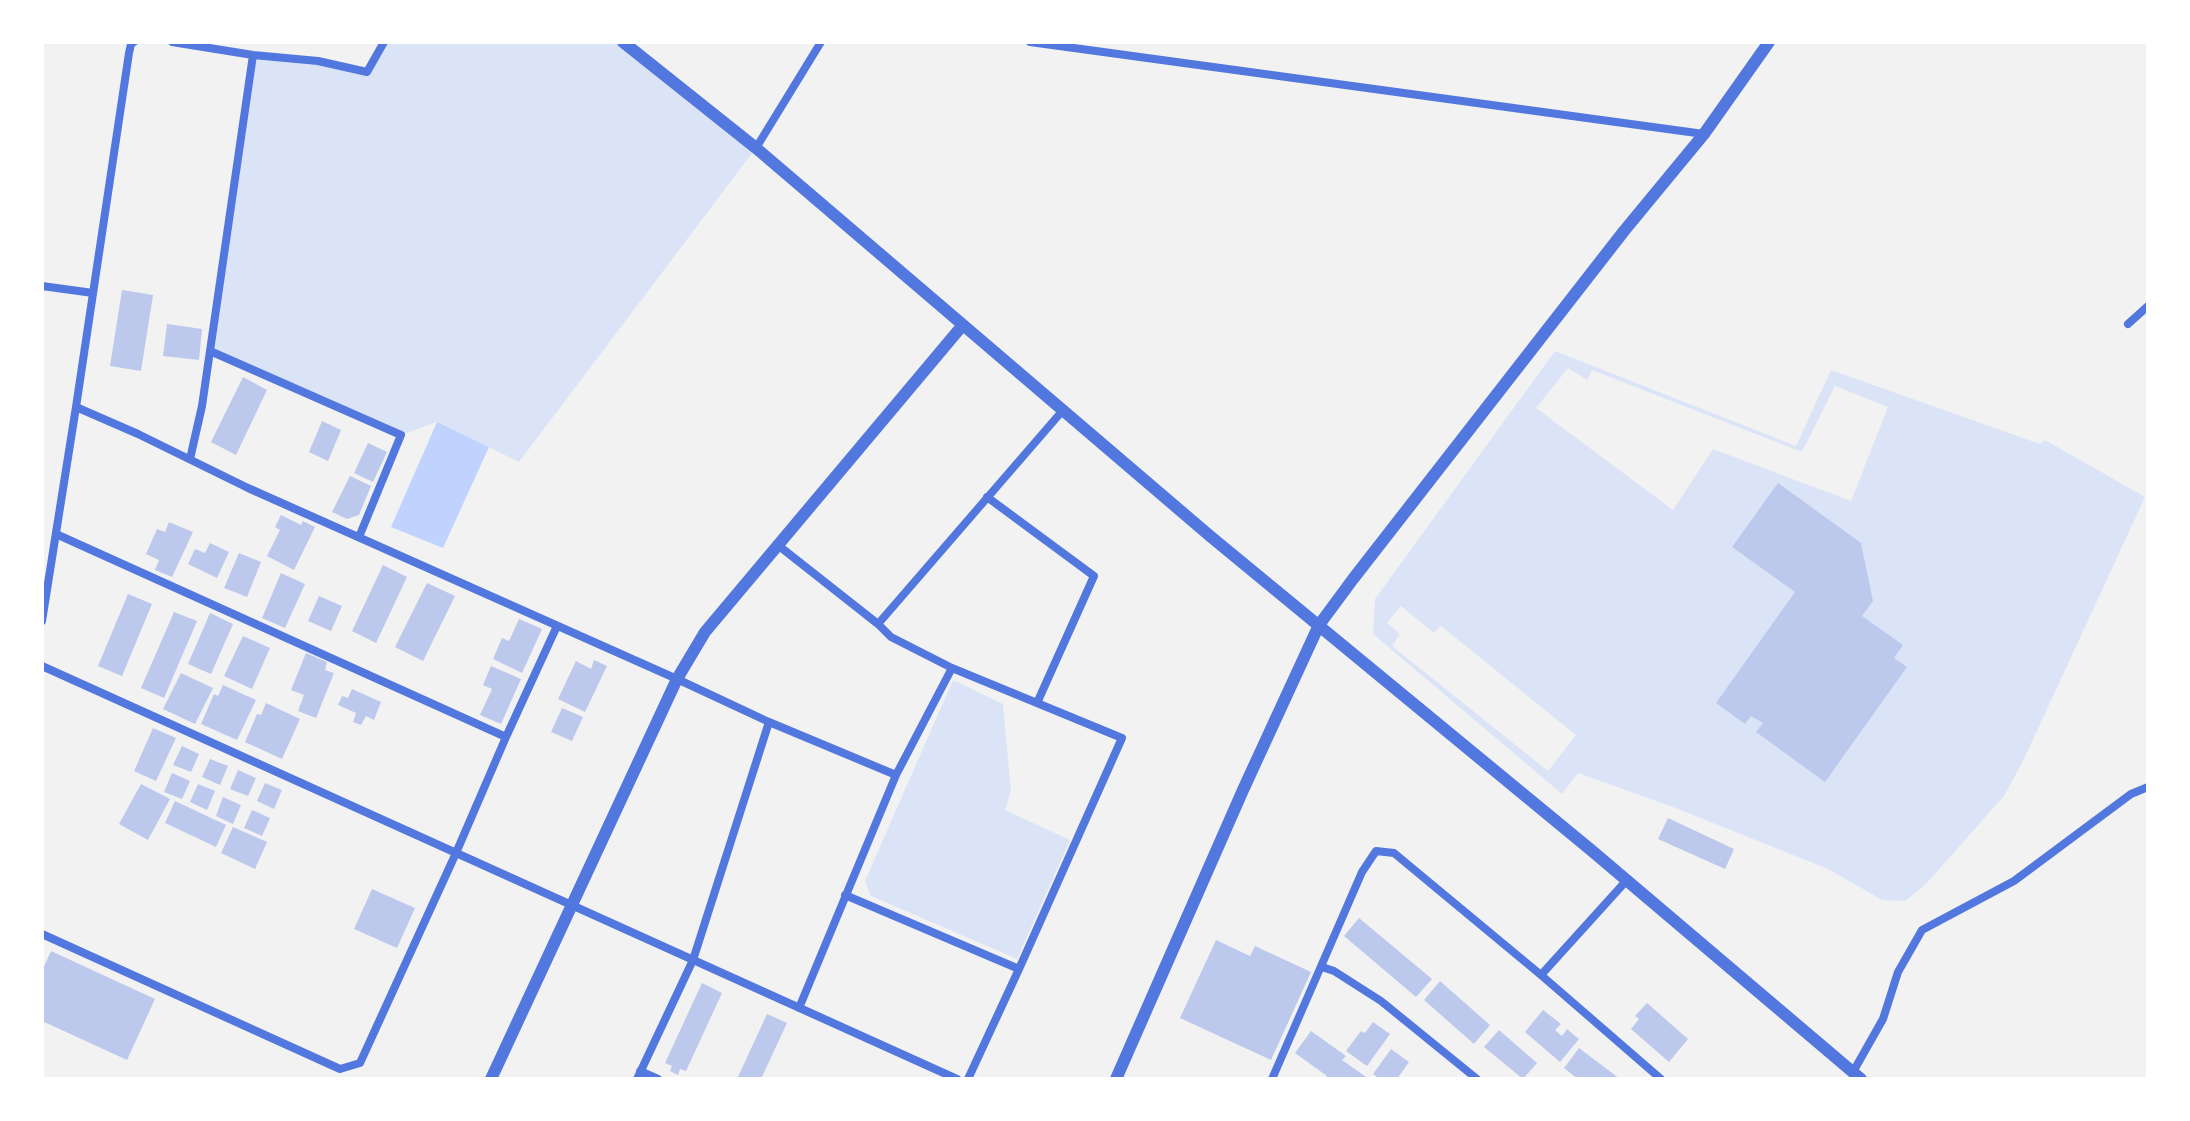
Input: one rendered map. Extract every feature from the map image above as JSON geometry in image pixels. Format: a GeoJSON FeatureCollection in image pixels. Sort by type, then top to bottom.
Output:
{"type":"FeatureCollection","features":[{"type":"Feature","properties":{"kind":"street"},"geometry":{"type":"LineString","coordinates":[[42,621],[129,53],[134,42]]}},
{"type":"Feature","properties":{"kind":"street"},"geometry":{"type":"LineString","coordinates":[[172,42],[253,55],[318,61],[367,72],[384,42]]}},
{"type":"Feature","properties":{"kind":"street"},"geometry":{"type":"LineString","coordinates":[[623,42],[756,148],[1210,536],[1627,880],[1857,1076],[1883,1019],[1898,972],[1922,930],[2014,881],[2131,794],[2148,787]]}},
{"type":"Feature","properties":{"kind":"street"},"geometry":{"type":"LineString","coordinates":[[756,148],[821,42]]}},
{"type":"Feature","properties":{"kind":"street"},"geometry":{"type":"LineString","coordinates":[[1030,42],[1704,134]]}},
{"type":"Feature","properties":{"kind":"street"},"geometry":{"type":"LineString","coordinates":[[1116,1079],[1319,625],[1624,231],[1704,134],[1769,42]]}},
{"type":"Feature","properties":{"kind":"street"},"geometry":{"type":"LineString","coordinates":[[190,459],[202,406],[253,55]]}},
{"type":"Feature","properties":{"kind":"street"},"geometry":{"type":"LineString","coordinates":[[42,286],[93,293]]}},
{"type":"Feature","properties":{"kind":"street"},"geometry":{"type":"LineString","coordinates":[[2128,324],[2148,306]]}},
{"type":"Feature","properties":{"kind":"street"},"geometry":{"type":"LineString","coordinates":[[491,1079],[677,679],[705,632],[962,326]]}},
{"type":"Feature","properties":{"kind":"street"},"geometry":{"type":"LineString","coordinates":[[210,351],[401,435],[359,537]]}},
{"type":"Feature","properties":{"kind":"street"},"geometry":{"type":"LineString","coordinates":[[76,407],[248,488],[769,722],[896,775]]}},
{"type":"Feature","properties":{"kind":"street"},"geometry":{"type":"LineString","coordinates":[[878,624],[1064,409]]}},
{"type":"Feature","properties":{"kind":"street"},"geometry":{"type":"LineString","coordinates":[[987,497],[1094,576],[1037,703]]}},
{"type":"Feature","properties":{"kind":"street"},"geometry":{"type":"LineString","coordinates":[[56,534],[506,737]]}},
{"type":"Feature","properties":{"kind":"street"},"geometry":{"type":"LineString","coordinates":[[779,546],[891,637],[952,668],[1122,738],[968,1079]]}},
{"type":"Feature","properties":{"kind":"street"},"geometry":{"type":"LineString","coordinates":[[42,934],[340,1069],[360,1063],[557,626]]}},
{"type":"Feature","properties":{"kind":"street"},"geometry":{"type":"LineString","coordinates":[[42,666],[957,1079]]}},
{"type":"Feature","properties":{"kind":"street"},"geometry":{"type":"LineString","coordinates":[[799,1008],[896,775],[952,668]]}},
{"type":"Feature","properties":{"kind":"street"},"geometry":{"type":"LineString","coordinates":[[658,1079],[638,1075],[693,960],[769,722]]}},
{"type":"Feature","properties":{"kind":"street"},"geometry":{"type":"LineString","coordinates":[[1274,1078],[1362,872],[1376,851],[1394,853],[1661,1079]]}},
{"type":"Feature","properties":{"kind":"street"},"geometry":{"type":"LineString","coordinates":[[1541,975],[1627,880]]}},
{"type":"Feature","properties":{"kind":"street"},"geometry":{"type":"LineString","coordinates":[[845,895],[1019,969]]}},
{"type":"Feature","properties":{"kind":"street"},"geometry":{"type":"LineString","coordinates":[[1322,967],[1334,971],[1381,1001],[1477,1079]]}},
{"type":"Feature","properties":{"kind":"shaded area"},"geometry":{"type":"Polygon","coordinates":[[[384,42],[623,42],[756,148],[519,462],[437,422],[401,435],[210,351],[253,55],[367,72],[384,42]]]}},
{"type":"Feature","properties":{"kind":"shaded area"},"geometry":{"type":"Polygon","coordinates":[[[1555,351],[1796,446],[1831,370],[2040,444],[2045,440],[2145,497],[2004,796],[1925,885],[1905,901],[1882,900],[1828,869],[1578,773],[1562,794],[1373,634],[1375,599],[1555,351]],[[1568,368],[1536,408],[1673,510],[1713,449],[1851,501],[1888,407],[1835,386],[1802,452],[1592,370],[1587,380],[1568,368]],[[1401,606],[1387,623],[1400,634],[1392,646],[1548,771],[1576,735],[1441,626],[1434,633],[1401,606]]]}},
{"type":"Feature","properties":{"kind":"shaded area"},"geometry":{"type":"Polygon","coordinates":[[[953,680],[1003,704],[1011,791],[1005,810],[1070,840],[1017,959],[871,896],[865,881],[953,680]]]}},
{"type":"Feature","properties":{"kind":"water"},"geometry":{"type":"Polygon","coordinates":[[[437,422],[489,447],[443,548],[391,527],[437,422]]]}},
{"type":"Feature","properties":{"kind":"building"},"geometry":{"type":"Polygon","coordinates":[[[122,290],[153,295],[141,371],[110,366],[122,290]]]}},
{"type":"Feature","properties":{"kind":"building"},"geometry":{"type":"Polygon","coordinates":[[[167,324],[202,329],[199,360],[163,356],[167,324]]]}},
{"type":"Feature","properties":{"kind":"building"},"geometry":{"type":"Polygon","coordinates":[[[243,377],[267,390],[236,455],[211,442],[243,377]]]}},
{"type":"Feature","properties":{"kind":"building"},"geometry":{"type":"Polygon","coordinates":[[[322,421],[341,430],[328,461],[309,452],[322,421]]]}},
{"type":"Feature","properties":{"kind":"building"},"geometry":{"type":"Polygon","coordinates":[[[368,443],[387,452],[373,482],[354,473],[368,443]]]}},
{"type":"Feature","properties":{"kind":"building"},"geometry":{"type":"Polygon","coordinates":[[[350,476],[371,486],[359,515],[347,519],[332,512],[350,476]]]}},
{"type":"Feature","properties":{"kind":"building"},"geometry":{"type":"Polygon","coordinates":[[[1778,483],[1861,543],[1873,601],[1862,616],[1903,645],[1894,658],[1907,667],[1825,782],[1756,732],[1763,723],[1751,716],[1745,724],[1716,703],[1795,592],[1732,547],[1778,483]]]}},
{"type":"Feature","properties":{"kind":"building"},"geometry":{"type":"Polygon","coordinates":[[[281,515],[301,525],[303,521],[315,527],[294,570],[267,556],[280,530],[275,527],[281,515]]]}},
{"type":"Feature","properties":{"kind":"building"},"geometry":{"type":"Polygon","coordinates":[[[169,522],[193,532],[172,577],[155,570],[159,560],[146,554],[157,529],[165,532],[169,522]]]}},
{"type":"Feature","properties":{"kind":"building"},"geometry":{"type":"Polygon","coordinates":[[[210,543],[229,552],[217,578],[188,564],[195,549],[205,553],[210,543]]]}},
{"type":"Feature","properties":{"kind":"building"},"geometry":{"type":"Polygon","coordinates":[[[239,553],[261,562],[247,597],[224,588],[239,553]]]}},
{"type":"Feature","properties":{"kind":"building"},"geometry":{"type":"Polygon","coordinates":[[[383,565],[407,577],[376,643],[352,631],[383,565]]]}},
{"type":"Feature","properties":{"kind":"building"},"geometry":{"type":"Polygon","coordinates":[[[281,573],[305,584],[285,628],[262,618],[281,573]]]}},
{"type":"Feature","properties":{"kind":"building"},"geometry":{"type":"Polygon","coordinates":[[[427,583],[455,596],[423,661],[395,647],[427,583]]]}},
{"type":"Feature","properties":{"kind":"building"},"geometry":{"type":"Polygon","coordinates":[[[128,594],[152,604],[122,676],[98,666],[128,594]]]}},
{"type":"Feature","properties":{"kind":"building"},"geometry":{"type":"Polygon","coordinates":[[[319,596],[342,606],[331,631],[308,621],[319,596]]]}},
{"type":"Feature","properties":{"kind":"building"},"geometry":{"type":"Polygon","coordinates":[[[174,612],[197,621],[164,698],[141,688],[174,612]]]}},
{"type":"Feature","properties":{"kind":"building"},"geometry":{"type":"Polygon","coordinates":[[[210,613],[233,624],[211,674],[188,664],[210,613]]]}},
{"type":"Feature","properties":{"kind":"building"},"geometry":{"type":"Polygon","coordinates":[[[519,619],[542,629],[522,673],[493,659],[502,638],[509,641],[519,619]]]}},
{"type":"Feature","properties":{"kind":"building"},"geometry":{"type":"Polygon","coordinates":[[[243,636],[270,648],[252,689],[224,676],[243,636]]]}},
{"type":"Feature","properties":{"kind":"building"},"geometry":{"type":"Polygon","coordinates":[[[306,653],[327,662],[325,670],[334,673],[316,718],[298,711],[304,695],[291,690],[306,653]]]}},
{"type":"Feature","properties":{"kind":"building"},"geometry":{"type":"Polygon","coordinates":[[[594,660],[607,666],[585,712],[558,699],[576,661],[591,669],[594,660]]]}},
{"type":"Feature","properties":{"kind":"building"},"geometry":{"type":"Polygon","coordinates":[[[491,666],[521,679],[501,724],[480,715],[492,689],[483,685],[491,666]]]}},
{"type":"Feature","properties":{"kind":"building"},"geometry":{"type":"Polygon","coordinates":[[[181,673],[213,688],[195,724],[163,709],[181,673]]]}},
{"type":"Feature","properties":{"kind":"building"},"geometry":{"type":"Polygon","coordinates":[[[223,685],[256,700],[237,740],[201,724],[214,694],[218,696],[223,685]]]}},
{"type":"Feature","properties":{"kind":"building"},"geometry":{"type":"Polygon","coordinates":[[[352,689],[381,702],[374,720],[366,716],[361,725],[353,722],[356,713],[338,705],[342,696],[348,698],[352,689]]]}},
{"type":"Feature","properties":{"kind":"building"},"geometry":{"type":"Polygon","coordinates":[[[266,703],[300,719],[282,759],[245,742],[257,714],[261,715],[266,703]]]}},
{"type":"Feature","properties":{"kind":"building"},"geometry":{"type":"Polygon","coordinates":[[[562,708],[583,717],[572,741],[551,732],[562,708]]]}},
{"type":"Feature","properties":{"kind":"building"},"geometry":{"type":"Polygon","coordinates":[[[153,728],[176,738],[156,781],[134,771],[153,728]]]}},
{"type":"Feature","properties":{"kind":"building"},"geometry":{"type":"Polygon","coordinates":[[[182,746],[199,754],[191,772],[173,765],[182,746]]]}},
{"type":"Feature","properties":{"kind":"building"},"geometry":{"type":"Polygon","coordinates":[[[210,759],[228,766],[220,785],[202,777],[210,759]]]}},
{"type":"Feature","properties":{"kind":"building"},"geometry":{"type":"Polygon","coordinates":[[[238,770],[256,778],[248,796],[230,789],[238,770]]]}},
{"type":"Feature","properties":{"kind":"building"},"geometry":{"type":"Polygon","coordinates":[[[172,773],[190,781],[182,799],[164,792],[172,773]]]}},
{"type":"Feature","properties":{"kind":"building"},"geometry":{"type":"Polygon","coordinates":[[[265,783],[282,790],[274,809],[257,801],[265,783]]]}},
{"type":"Feature","properties":{"kind":"building"},"geometry":{"type":"Polygon","coordinates":[[[141,784],[170,799],[148,840],[119,824],[141,784]]]}},
{"type":"Feature","properties":{"kind":"building"},"geometry":{"type":"Polygon","coordinates":[[[198,784],[215,791],[207,810],[190,802],[198,784]]]}},
{"type":"Feature","properties":{"kind":"building"},"geometry":{"type":"Polygon","coordinates":[[[223,797],[241,805],[233,824],[216,816],[223,797]]]}},
{"type":"Feature","properties":{"kind":"building"},"geometry":{"type":"Polygon","coordinates":[[[175,801],[226,825],[216,847],[165,823],[175,801]]]}},
{"type":"Feature","properties":{"kind":"building"},"geometry":{"type":"Polygon","coordinates":[[[252,810],[270,818],[262,836],[244,828],[252,810]]]}},
{"type":"Feature","properties":{"kind":"building"},"geometry":{"type":"Polygon","coordinates":[[[1668,818],[1734,849],[1725,869],[1658,839],[1668,818]]]}},
{"type":"Feature","properties":{"kind":"building"},"geometry":{"type":"Polygon","coordinates":[[[233,827],[267,842],[255,869],[221,853],[233,827]]]}},
{"type":"Feature","properties":{"kind":"building"},"geometry":{"type":"Polygon","coordinates":[[[372,889],[415,908],[397,948],[354,929],[372,889]]]}},
{"type":"Feature","properties":{"kind":"building"},"geometry":{"type":"Polygon","coordinates":[[[1359,918],[1432,979],[1416,997],[1344,936],[1359,918]]]}},
{"type":"Feature","properties":{"kind":"building"},"geometry":{"type":"Polygon","coordinates":[[[1216,940],[1250,956],[1255,946],[1311,972],[1271,1060],[1180,1018],[1216,940]]]}},
{"type":"Feature","properties":{"kind":"building"},"geometry":{"type":"Polygon","coordinates":[[[51,951],[155,999],[127,1060],[42,1021],[42,971],[51,951]]]}},
{"type":"Feature","properties":{"kind":"building"},"geometry":{"type":"Polygon","coordinates":[[[1440,981],[1490,1025],[1474,1044],[1424,1000],[1440,981]]]}},
{"type":"Feature","properties":{"kind":"building"},"geometry":{"type":"Polygon","coordinates":[[[702,983],[722,993],[686,1071],[680,1069],[678,1075],[670,1071],[672,1066],[665,1063],[702,983]]]}},
{"type":"Feature","properties":{"kind":"building"},"geometry":{"type":"Polygon","coordinates":[[[1647,1003],[1688,1039],[1669,1062],[1631,1029],[1639,1019],[1635,1016],[1647,1003]]]}},
{"type":"Feature","properties":{"kind":"building"},"geometry":{"type":"Polygon","coordinates":[[[1543,1010],[1561,1024],[1555,1030],[1562,1036],[1567,1029],[1579,1039],[1560,1062],[1525,1032],[1543,1010]]]}},
{"type":"Feature","properties":{"kind":"building"},"geometry":{"type":"Polygon","coordinates":[[[767,1014],[787,1023],[761,1079],[737,1079],[767,1014]]]}},
{"type":"Feature","properties":{"kind":"building"},"geometry":{"type":"Polygon","coordinates":[[[1373,1022],[1390,1034],[1367,1066],[1346,1051],[1361,1031],[1365,1033],[1373,1022]]]}},
{"type":"Feature","properties":{"kind":"building"},"geometry":{"type":"Polygon","coordinates":[[[1499,1030],[1537,1063],[1523,1079],[1484,1047],[1499,1030]]]}},
{"type":"Feature","properties":{"kind":"building"},"geometry":{"type":"Polygon","coordinates":[[[1311,1031],[1346,1056],[1342,1060],[1369,1079],[1324,1079],[1327,1076],[1295,1053],[1311,1031]]]}},
{"type":"Feature","properties":{"kind":"building"},"geometry":{"type":"Polygon","coordinates":[[[1579,1048],[1620,1079],[1578,1079],[1564,1068],[1579,1048]]]}},
{"type":"Feature","properties":{"kind":"building"},"geometry":{"type":"Polygon","coordinates":[[[1391,1049],[1409,1062],[1397,1079],[1380,1079],[1373,1074],[1391,1049]]]}}]}
